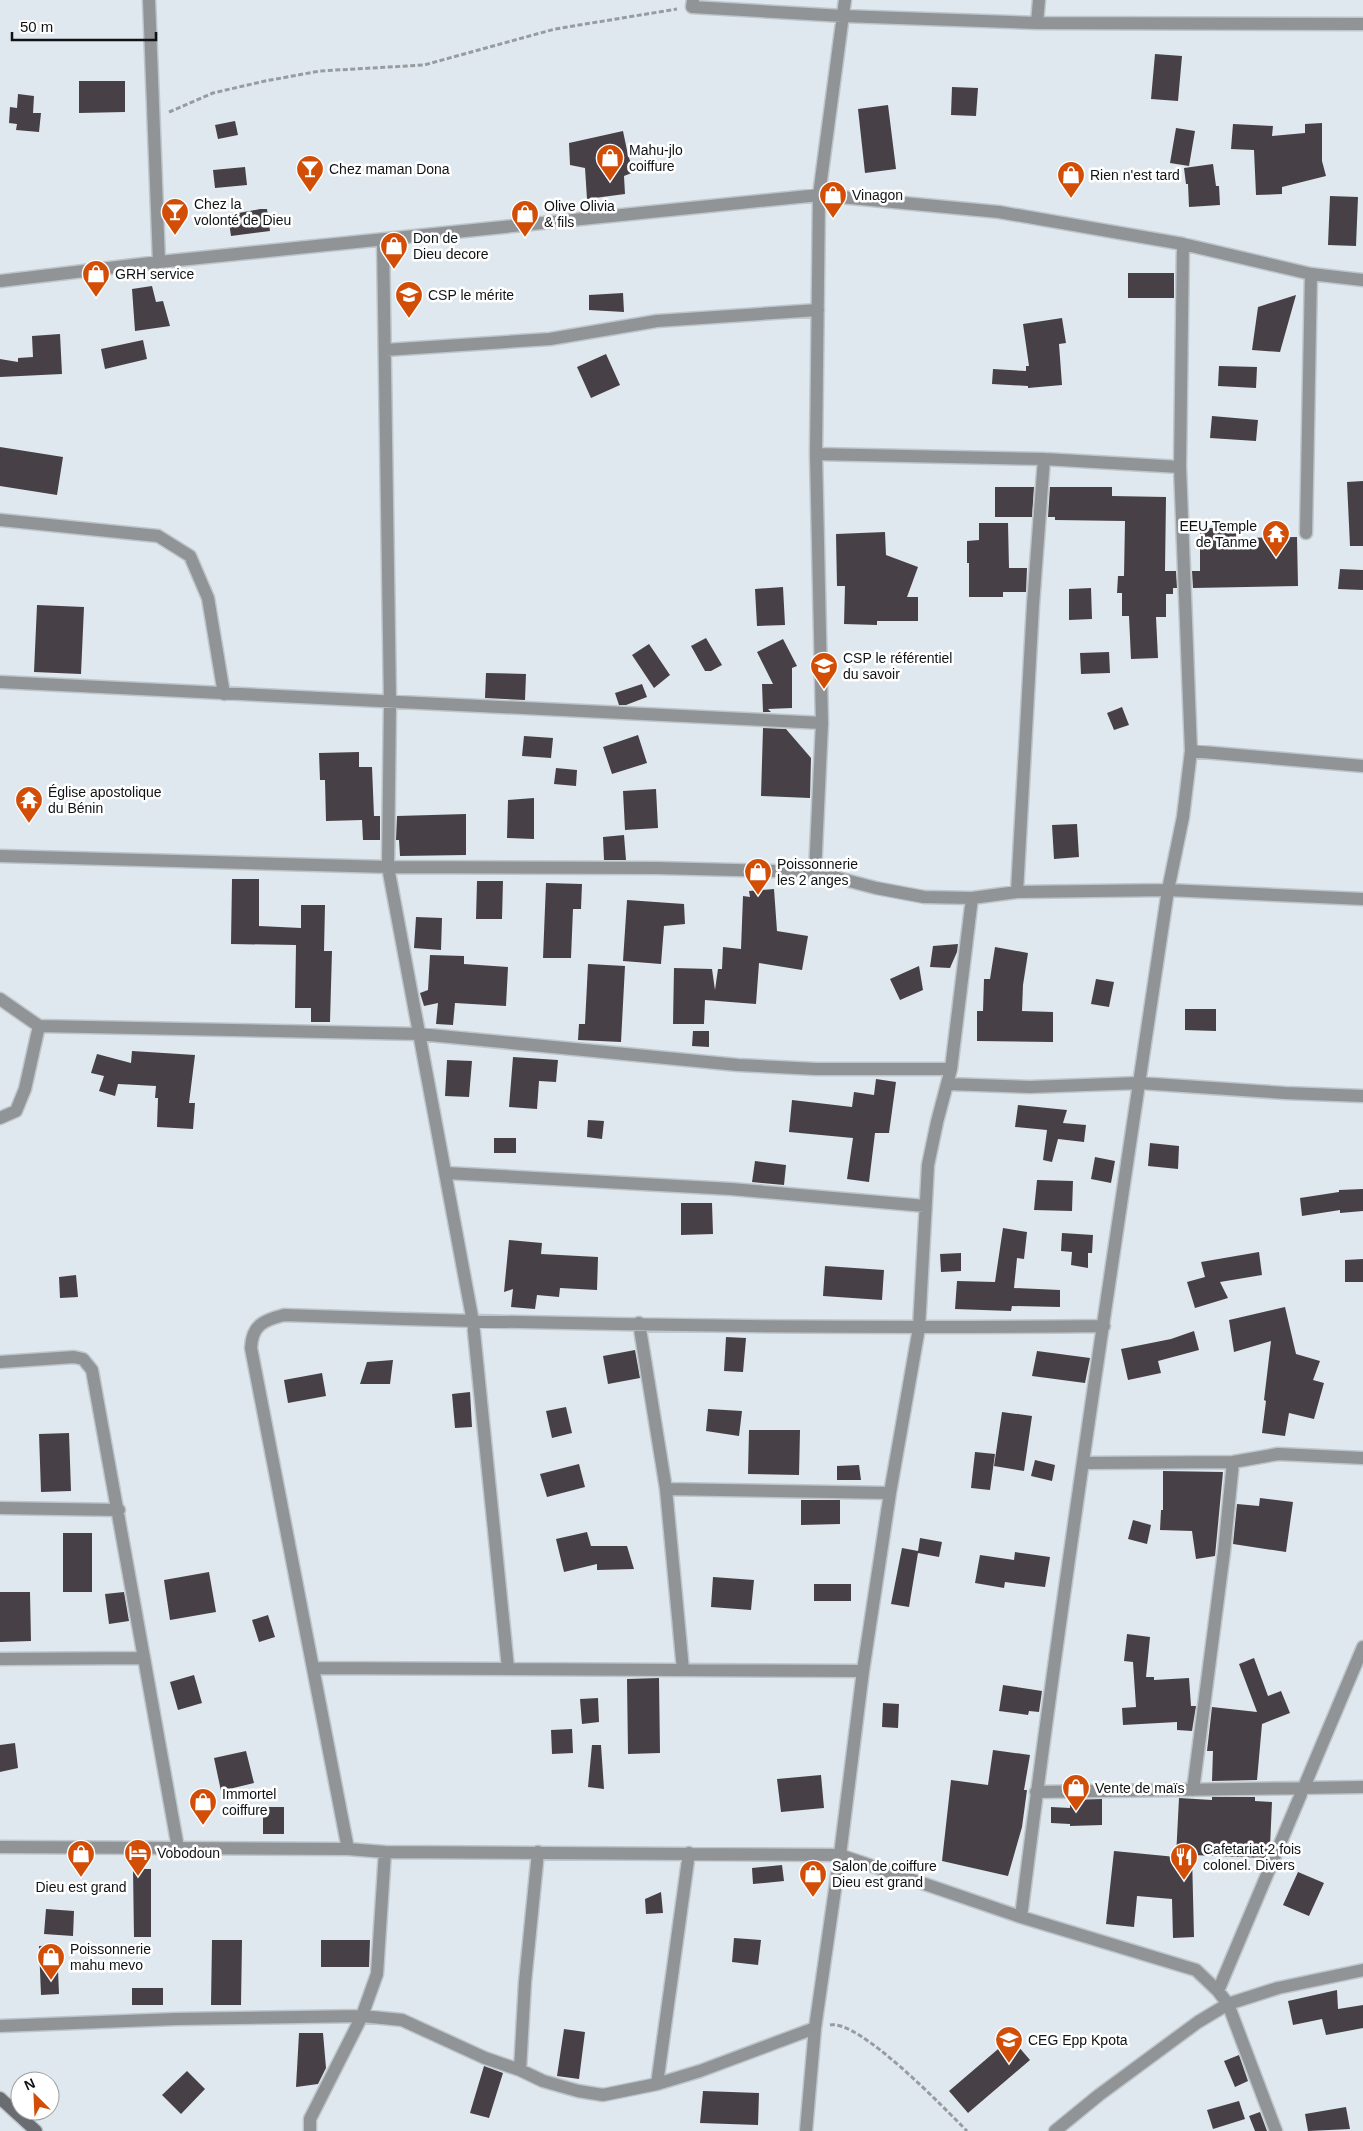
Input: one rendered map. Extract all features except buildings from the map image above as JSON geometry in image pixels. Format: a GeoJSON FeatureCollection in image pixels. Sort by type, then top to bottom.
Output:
{"type":"FeatureCollection","features":[{"type":"Feature","properties":{"kind":"main road"},"geometry":{"type":"LineString","coordinates":[[0,2098],[36,2131]]}},
{"type":"Feature","properties":{"kind":"street"},"geometry":{"type":"LineString","coordinates":[[149,0],[159,262]]}},
{"type":"Feature","properties":{"kind":"street"},"geometry":{"type":"LineString","coordinates":[[815,872],[822,722],[816,454],[819,195],[845,0]]}},
{"type":"Feature","properties":{"kind":"street"},"geometry":{"type":"LineString","coordinates":[[1037,23],[1039,0]]}},
{"type":"Feature","properties":{"kind":"street"},"geometry":{"type":"LineString","coordinates":[[693,3],[843,16],[1037,23],[1363,24]]}},
{"type":"Feature","properties":{"kind":"street"},"geometry":{"type":"LineString","coordinates":[[0,281],[159,262],[819,195],[999,212],[1184,244],[1311,274],[1363,280]]}},
{"type":"Feature","properties":{"kind":"street"},"geometry":{"type":"LineString","coordinates":[[383,240],[390,702],[388,867],[473,1322],[508,1668]]}},
{"type":"Feature","properties":{"kind":"street"},"geometry":{"type":"LineString","coordinates":[[1021,1918],[1036,1792],[1139,1083],[1168,890],[1183,817],[1191,751],[1180,467],[1184,244]]}},
{"type":"Feature","properties":{"kind":"street"},"geometry":{"type":"LineString","coordinates":[[1306,533],[1311,274]]}},
{"type":"Feature","properties":{"kind":"street"},"geometry":{"type":"LineString","coordinates":[[385,350],[550,339],[657,321],[818,310]]}},
{"type":"Feature","properties":{"kind":"street"},"geometry":{"type":"LineString","coordinates":[[816,454],[1044,459],[1180,467]]}},
{"type":"Feature","properties":{"kind":"street"},"geometry":{"type":"LineString","coordinates":[[1017,892],[1033,605],[1044,459]]}},
{"type":"Feature","properties":{"kind":"street"},"geometry":{"type":"LineString","coordinates":[[0,520],[158,536],[190,556],[208,598],[224,694]]}},
{"type":"Feature","properties":{"kind":"street"},"geometry":{"type":"LineString","coordinates":[[0,682],[822,722]]}},
{"type":"Feature","properties":{"kind":"street"},"geometry":{"type":"LineString","coordinates":[[1191,751],[1363,766]]}},
{"type":"Feature","properties":{"kind":"street"},"geometry":{"type":"LineString","coordinates":[[0,856],[388,867],[657,868],[815,872],[876,888],[924,897],[972,898],[1017,892],[1168,890],[1363,899]]}},
{"type":"Feature","properties":{"kind":"street"},"geometry":{"type":"LineString","coordinates":[[806,2131],[815,2028],[840,1854],[863,1671],[890,1493],[919,1328],[925,1206],[933,1140],[951,1069],[972,898]]}},
{"type":"Feature","properties":{"kind":"street"},"geometry":{"type":"LineString","coordinates":[[0,999],[39,1026],[419,1034],[738,1065],[816,1069],[951,1069]]}},
{"type":"Feature","properties":{"kind":"street"},"geometry":{"type":"LineString","coordinates":[[0,1118],[16,1111],[26,1089],[39,1026]]}},
{"type":"Feature","properties":{"kind":"street"},"geometry":{"type":"LineString","coordinates":[[948,1084],[1030,1087],[1139,1083],[1285,1093],[1363,1096]]}},
{"type":"Feature","properties":{"kind":"street"},"geometry":{"type":"LineString","coordinates":[[446,1173],[731,1189],[925,1206]]}},
{"type":"Feature","properties":{"kind":"street"},"geometry":{"type":"LineString","coordinates":[[348,1849],[251,1348],[252,1337],[258,1326],[268,1319],[284,1314],[473,1322],[919,1328],[1104,1326]]}},
{"type":"Feature","properties":{"kind":"street"},"geometry":{"type":"LineString","coordinates":[[640,1323],[666,1489],[683,1670]]}},
{"type":"Feature","properties":{"kind":"street"},"geometry":{"type":"LineString","coordinates":[[0,1362],[74,1356],[83,1359],[92,1370],[178,1848]]}},
{"type":"Feature","properties":{"kind":"street"},"geometry":{"type":"LineString","coordinates":[[1084,1463],[1233,1462],[1278,1454],[1363,1458]]}},
{"type":"Feature","properties":{"kind":"street"},"geometry":{"type":"LineString","coordinates":[[1193,1790],[1224,1552],[1233,1462]]}},
{"type":"Feature","properties":{"kind":"street"},"geometry":{"type":"LineString","coordinates":[[666,1489],[890,1493]]}},
{"type":"Feature","properties":{"kind":"street"},"geometry":{"type":"LineString","coordinates":[[0,1508],[118,1510]]}},
{"type":"Feature","properties":{"kind":"street"},"geometry":{"type":"LineString","coordinates":[[1218,1991],[1363,1647]]}},
{"type":"Feature","properties":{"kind":"street"},"geometry":{"type":"LineString","coordinates":[[0,1659],[144,1658]]}},
{"type":"Feature","properties":{"kind":"street"},"geometry":{"type":"LineString","coordinates":[[314,1668],[863,1671]]}},
{"type":"Feature","properties":{"kind":"street"},"geometry":{"type":"LineString","coordinates":[[1036,1792],[1363,1787]]}},
{"type":"Feature","properties":{"kind":"street"},"geometry":{"type":"LineString","coordinates":[[0,1847],[348,1849],[385,1852],[840,1854],[1021,1918],[1196,1970],[1218,1991],[1228,2004],[1276,2131]]}},
{"type":"Feature","properties":{"kind":"street"},"geometry":{"type":"LineString","coordinates":[[310,2131],[310,2119],[362,2016],[378,1974],[385,1852]]}},
{"type":"Feature","properties":{"kind":"street"},"geometry":{"type":"LineString","coordinates":[[520,2070],[525,1982],[538,1852]]}},
{"type":"Feature","properties":{"kind":"street"},"geometry":{"type":"LineString","coordinates":[[657,2084],[689,1853]]}},
{"type":"Feature","properties":{"kind":"street"},"geometry":{"type":"LineString","coordinates":[[1055,2131],[1099,2095],[1198,2022],[1228,2004],[1278,1988],[1363,1970]]}},
{"type":"Feature","properties":{"kind":"street"},"geometry":{"type":"LineString","coordinates":[[0,2026],[176,2019],[362,2016],[402,2020],[485,2058],[520,2070],[543,2081],[578,2092],[604,2095],[657,2084],[815,2028]]}},
{"type":"Feature","properties":{"kind":"path"},"geometry":{"type":"LineString","coordinates":[[154,119],[213,93],[265,81],[320,71],[424,65],[555,29],[693,3]]}},
{"type":"Feature","properties":{"kind":"path"},"geometry":{"type":"LineString","coordinates":[[815,2028],[834,2024],[843,2025],[850,2029],[886,2055],[967,2131]]}},
{"type":"Feature","properties":{"kind":"place","name":"Mahu-jlo coiffure"},"geometry":{"type":"Point","coordinates":[610,182]}},
{"type":"Feature","properties":{"kind":"place","name":"Chez maman Dona"},"geometry":{"type":"Point","coordinates":[310,193]}},
{"type":"Feature","properties":{"kind":"place","name":"Rien n'est tard"},"geometry":{"type":"Point","coordinates":[1071,199]}},
{"type":"Feature","properties":{"kind":"place","name":"Vinagon"},"geometry":{"type":"Point","coordinates":[833,219]}},
{"type":"Feature","properties":{"kind":"place","name":"Chez la volonté de Dieu"},"geometry":{"type":"Point","coordinates":[175,236]}},
{"type":"Feature","properties":{"kind":"place","name":"Olive Olivia & fils"},"geometry":{"type":"Point","coordinates":[525,238]}},
{"type":"Feature","properties":{"kind":"place","name":"Don de Dieu decore"},"geometry":{"type":"Point","coordinates":[394,270]}},
{"type":"Feature","properties":{"kind":"place","name":"GRH service"},"geometry":{"type":"Point","coordinates":[96,298]}},
{"type":"Feature","properties":{"kind":"place","name":"CSP le mérite"},"geometry":{"type":"Point","coordinates":[409,319]}},
{"type":"Feature","properties":{"kind":"place","name":"EEU Temple de Tanme"},"geometry":{"type":"Point","coordinates":[1276,558]}},
{"type":"Feature","properties":{"kind":"place","name":"CSP le référentiel du savoir"},"geometry":{"type":"Point","coordinates":[824,690]}},
{"type":"Feature","properties":{"kind":"place","name":"Église apostolique du Bénin"},"geometry":{"type":"Point","coordinates":[29,824]}},
{"type":"Feature","properties":{"kind":"place","name":"Poissonnerie les 2 anges"},"geometry":{"type":"Point","coordinates":[758,896]}},
{"type":"Feature","properties":{"kind":"place","name":"Vente de maïs"},"geometry":{"type":"Point","coordinates":[1076,1812]}},
{"type":"Feature","properties":{"kind":"place","name":"Immortel coiffure"},"geometry":{"type":"Point","coordinates":[203,1826]}},
{"type":"Feature","properties":{"kind":"place","name":"Vobodoun"},"geometry":{"type":"Point","coordinates":[138,1877]}},
{"type":"Feature","properties":{"kind":"place","name":"Dieu est grand"},"geometry":{"type":"Point","coordinates":[81,1878]}},
{"type":"Feature","properties":{"kind":"place","name":"Cafetariat 2 fois colonel. Divers"},"geometry":{"type":"Point","coordinates":[1184,1881]}},
{"type":"Feature","properties":{"kind":"place","name":"Salon de coiffure Dieu est grand"},"geometry":{"type":"Point","coordinates":[813,1898]}},
{"type":"Feature","properties":{"kind":"place","name":"Poissonnerie mahu mevo"},"geometry":{"type":"Point","coordinates":[51,1981]}},
{"type":"Feature","properties":{"kind":"place","name":"CEG Epp Kpota"},"geometry":{"type":"Point","coordinates":[1009,2064]}}]}
